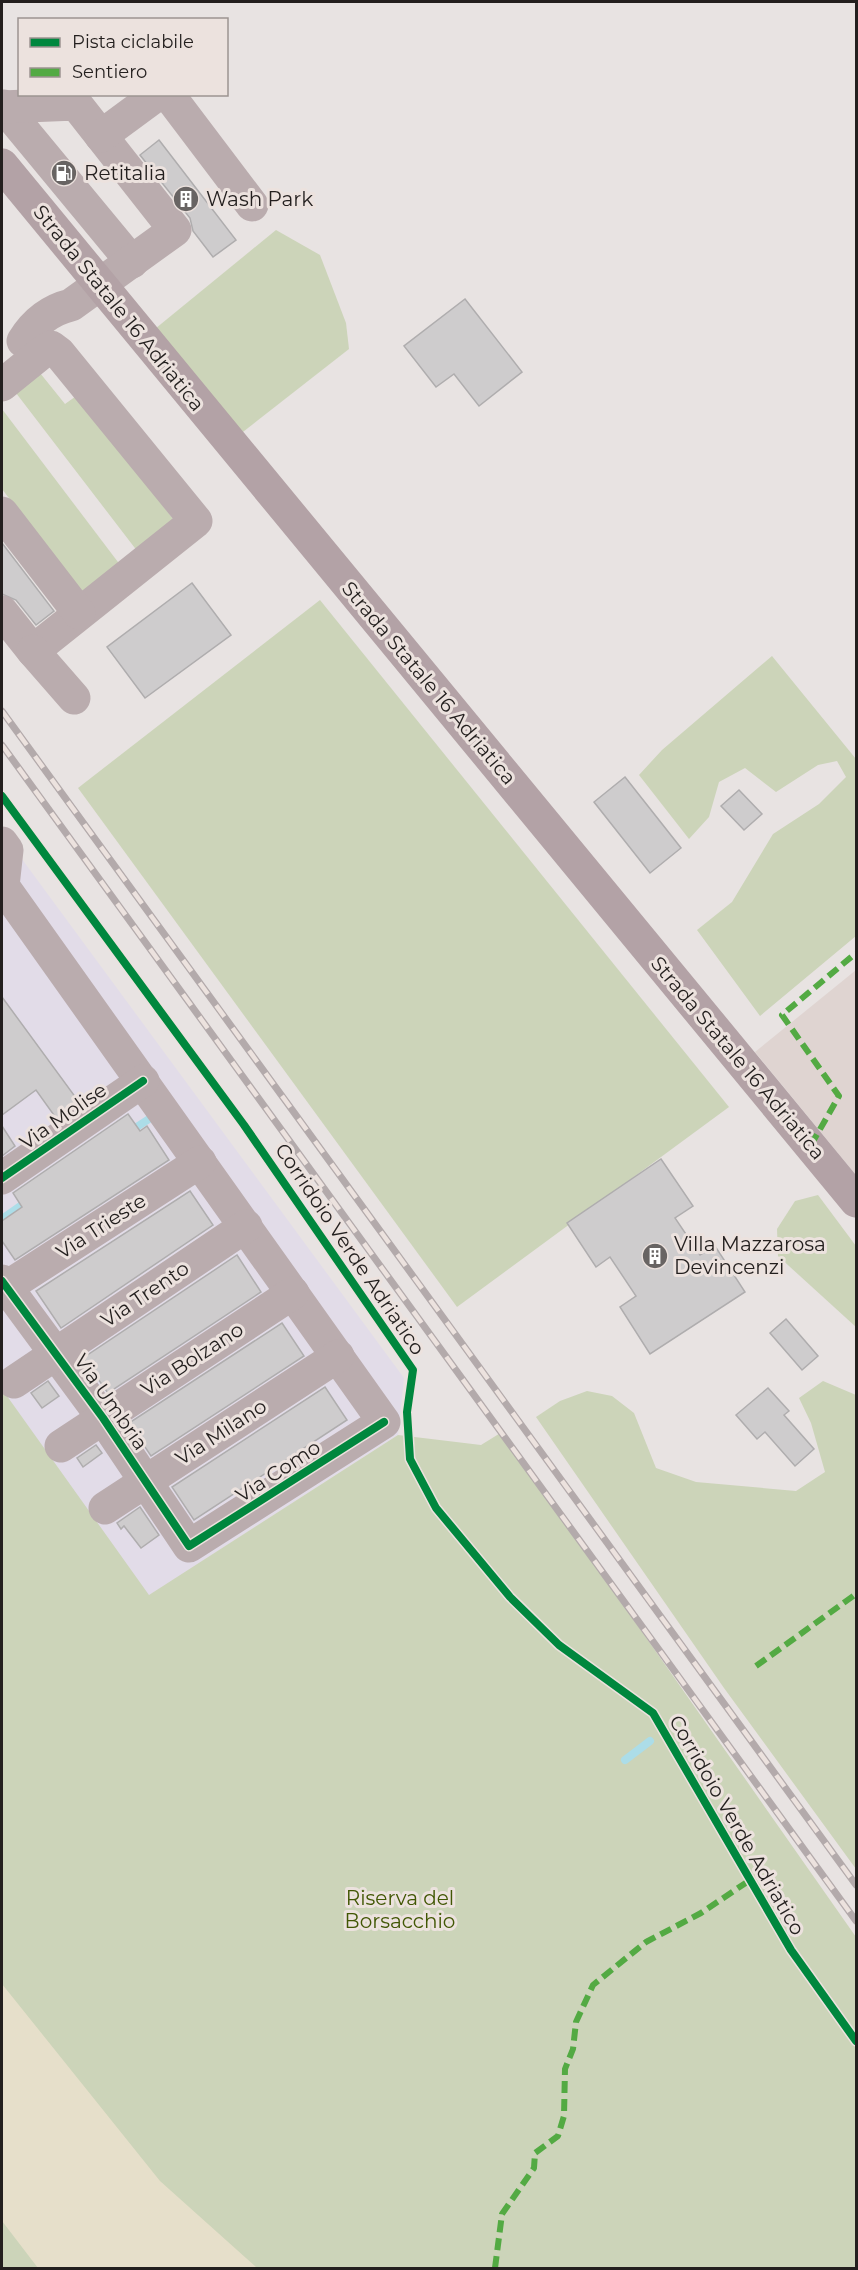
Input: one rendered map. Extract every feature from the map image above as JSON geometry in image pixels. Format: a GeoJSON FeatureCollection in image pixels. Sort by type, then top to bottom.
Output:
{"type":"FeatureCollection","features":[{"type":"Feature","properties":{"kind":"main road","name":"Strada Statale 16 Adriatica"},"geometry":{"type":"LineString","coordinates":[[2,165],[856,1201]]}},
{"type":"Feature","properties":{"kind":"street"},"geometry":{"type":"LineString","coordinates":[[101,136],[155,96]]}},
{"type":"Feature","properties":{"kind":"street"},"geometry":{"type":"LineString","coordinates":[[170,96],[252,205]]}},
{"type":"Feature","properties":{"kind":"street"},"geometry":{"type":"LineString","coordinates":[[2,107],[76,104],[175,230],[71,305],[64,319],[40,337],[12,348]]}},
{"type":"Feature","properties":{"kind":"street"},"geometry":{"type":"LineString","coordinates":[[2,107],[132,262]]}},
{"type":"Feature","properties":{"kind":"street"},"geometry":{"type":"LineString","coordinates":[[2,385],[44,351],[51,347],[59,352],[196,520],[33,651]]}},
{"type":"Feature","properties":{"kind":"street"},"geometry":{"type":"LineString","coordinates":[[2,513],[79,614]]}},
{"type":"Feature","properties":{"kind":"street"},"geometry":{"type":"LineString","coordinates":[[2,612],[74,698]]}},
{"type":"Feature","properties":{"kind":"street"},"geometry":{"type":"LineString","coordinates":[[2,843],[7,850],[2,886],[338,1356]]}},
{"type":"Feature","properties":{"kind":"street","name":"Via Molise"},"geometry":{"type":"LineString","coordinates":[[2,1178],[142,1081]]}},
{"type":"Feature","properties":{"kind":"street","name":"Via Trieste"},"geometry":{"type":"LineString","coordinates":[[4,1285],[200,1162]]}},
{"type":"Feature","properties":{"kind":"street","name":"Via Trento"},"geometry":{"type":"LineString","coordinates":[[14,1382],[246,1226]]}},
{"type":"Feature","properties":{"kind":"street","name":"Via Umbria"},"geometry":{"type":"LineString","coordinates":[[4,1285],[103,1418],[189,1546]]}},
{"type":"Feature","properties":{"kind":"street","name":"Via Bolzano"},"geometry":{"type":"LineString","coordinates":[[61,1446],[293,1293]]}},
{"type":"Feature","properties":{"kind":"street","name":"Via Como"},"geometry":{"type":"LineString","coordinates":[[189,1546],[384,1422],[338,1356]]}},
{"type":"Feature","properties":{"kind":"street","name":"Via Milano"},"geometry":{"type":"LineString","coordinates":[[105,1508],[338,1356]]}},
{"type":"Feature","properties":{"kind":"shaded area"},"geometry":{"type":"Polygon","coordinates":[[[2,832],[404,1378],[398,1435],[2,1690],[2,832]]]}},
{"type":"Feature","properties":{"kind":"shaded area"},"geometry":{"type":"Polygon","coordinates":[[[856,970],[856,1175],[755,1052],[856,970]]]}},
{"type":"Feature","properties":{"kind":"green space"},"geometry":{"type":"Polygon","coordinates":[[[276,230],[320,255],[346,323],[349,349],[234,439],[150,333],[276,230]]]}},
{"type":"Feature","properties":{"kind":"green space"},"geometry":{"type":"Polygon","coordinates":[[[40,373],[65,404],[79,394],[179,527],[141,556],[16,393],[40,373]]]}},
{"type":"Feature","properties":{"kind":"green space"},"geometry":{"type":"Polygon","coordinates":[[[2,409],[124,570],[86,599],[2,489],[2,409]]]}},
{"type":"Feature","properties":{"kind":"green space"},"geometry":{"type":"Polygon","coordinates":[[[320,600],[729,1107],[457,1307],[78,788],[320,600]]]}},
{"type":"Feature","properties":{"kind":"green space"},"geometry":{"type":"Polygon","coordinates":[[[772,656],[856,759],[856,936],[760,1016],[697,930],[732,902],[773,834],[819,804],[846,777],[837,761],[818,765],[776,792],[745,768],[719,782],[709,817],[689,839],[639,775],[662,750],[772,656]]]}},
{"type":"Feature","properties":{"kind":"green space"},"geometry":{"type":"Polygon","coordinates":[[[818,1195],[856,1246],[856,1327],[778,1256],[777,1229],[795,1201],[818,1195]]]}},
{"type":"Feature","properties":{"kind":"green space"},"geometry":{"type":"Polygon","coordinates":[[[823,1381],[856,1395],[856,1869],[724,1688],[536,1417],[560,1401],[587,1391],[612,1396],[634,1413],[656,1468],[696,1482],[796,1491],[825,1472],[811,1423],[799,1398],[823,1381]]]}},
{"type":"Feature","properties":{"kind":"green space","name":"Riserva del Borsacchio"},"geometry":{"type":"Polygon","coordinates":[[[2,1389],[149,1595],[398,1435],[481,1445],[502,1432],[856,1937],[856,2268],[2,2268],[2,1389]]]}},
{"type":"Feature","properties":{"kind":"sand"},"geometry":{"type":"Polygon","coordinates":[[[2,1984],[160,2181],[257,2268],[38,2268],[2,2221],[2,1984]]]}},
{"type":"Feature","properties":{"kind":"building","name":"Wash Park"},"geometry":{"type":"Polygon","coordinates":[[[159,140],[236,240],[213,257],[193,231],[190,218],[140,155],[159,140]]]}},
{"type":"Feature","properties":{"kind":"building"},"geometry":{"type":"Polygon","coordinates":[[[465,299],[522,372],[479,406],[454,374],[436,387],[404,346],[465,299]]]}},
{"type":"Feature","properties":{"kind":"building"},"geometry":{"type":"Polygon","coordinates":[[[2,543],[54,611],[36,625],[16,600],[2,594],[2,543]]]}},
{"type":"Feature","properties":{"kind":"building"},"geometry":{"type":"Polygon","coordinates":[[[192,583],[231,635],[145,698],[107,647],[192,583]]]}},
{"type":"Feature","properties":{"kind":"building"},"geometry":{"type":"Polygon","coordinates":[[[625,777],[681,848],[650,873],[594,802],[625,777]]]}},
{"type":"Feature","properties":{"kind":"building"},"geometry":{"type":"Polygon","coordinates":[[[739,790],[762,814],[744,830],[721,806],[739,790]]]}},
{"type":"Feature","properties":{"kind":"building"},"geometry":{"type":"Polygon","coordinates":[[[2,997],[79,1102],[56,1118],[36,1090],[2,1115],[2,997]]]}},
{"type":"Feature","properties":{"kind":"building"},"geometry":{"type":"Polygon","coordinates":[[[128,1114],[140,1131],[147,1126],[169,1160],[15,1260],[2,1241],[2,1221],[22,1207],[13,1193],[128,1114]]]}},
{"type":"Feature","properties":{"kind":"building"},"geometry":{"type":"Polygon","coordinates":[[[2,1126],[15,1146],[2,1156],[2,1126]]]}},
{"type":"Feature","properties":{"kind":"building","name":"Villa Mazzarosa Devincenzi"},"geometry":{"type":"Polygon","coordinates":[[[661,1159],[693,1206],[675,1218],[700,1255],[715,1246],[745,1292],[650,1354],[620,1307],[636,1296],[610,1257],[596,1267],[567,1223],[661,1159]]]}},
{"type":"Feature","properties":{"kind":"building"},"geometry":{"type":"Polygon","coordinates":[[[190,1191],[213,1225],[61,1328],[36,1291],[190,1191]]]}},
{"type":"Feature","properties":{"kind":"building"},"geometry":{"type":"Polygon","coordinates":[[[237,1255],[261,1292],[108,1393],[83,1358],[237,1255]]]}},
{"type":"Feature","properties":{"kind":"building"},"geometry":{"type":"Polygon","coordinates":[[[786,1319],[818,1356],[802,1370],[770,1333],[786,1319]]]}},
{"type":"Feature","properties":{"kind":"building"},"geometry":{"type":"Polygon","coordinates":[[[282,1323],[304,1356],[151,1456],[129,1423],[282,1323]]]}},
{"type":"Feature","properties":{"kind":"building"},"geometry":{"type":"Polygon","coordinates":[[[48,1381],[59,1396],[42,1408],[31,1393],[48,1381]]]}},
{"type":"Feature","properties":{"kind":"building"},"geometry":{"type":"Polygon","coordinates":[[[325,1387],[347,1420],[194,1520],[172,1487],[325,1387]]]}},
{"type":"Feature","properties":{"kind":"building"},"geometry":{"type":"Polygon","coordinates":[[[768,1388],[789,1411],[784,1415],[814,1449],[795,1466],[765,1432],[757,1439],[736,1415],[768,1388]]]}},
{"type":"Feature","properties":{"kind":"building"},"geometry":{"type":"Polygon","coordinates":[[[96,1445],[102,1453],[83,1467],[77,1458],[96,1445]]]}},
{"type":"Feature","properties":{"kind":"building"},"geometry":{"type":"Polygon","coordinates":[[[140,1507],[159,1535],[141,1548],[124,1526],[121,1529],[117,1523],[140,1507]]]}},
{"type":"Feature","properties":{"kind":"waterway"},"geometry":{"type":"LineString","coordinates":[[129,1132],[149,1119]]}},
{"type":"Feature","properties":{"kind":"waterway"},"geometry":{"type":"LineString","coordinates":[[2,1219],[29,1200]]}},
{"type":"Feature","properties":{"kind":"waterway"},"geometry":{"type":"LineString","coordinates":[[625,1760],[650,1741]]}},
{"type":"Feature","properties":{"kind":"railway"},"geometry":{"type":"LineString","coordinates":[[2,711],[856,1885]]}},
{"type":"Feature","properties":{"kind":"railway"},"geometry":{"type":"LineString","coordinates":[[2,745],[856,1921]]}},
{"type":"Feature","properties":{"kind":"marked path"},"geometry":{"type":"LineString","coordinates":[[811,1145],[839,1096],[782,1015],[856,953]]}},
{"type":"Feature","properties":{"kind":"marked path"},"geometry":{"type":"LineString","coordinates":[[756,1666],[856,1594]]}},
{"type":"Feature","properties":{"kind":"marked path"},"geometry":{"type":"LineString","coordinates":[[495,2268],[502,2214],[534,2168],[535,2153],[558,2136],[564,2116],[565,2069],[573,2049],[576,2022],[593,1985],[646,1942],[701,1913],[750,1880]]}},
{"type":"Feature","properties":{"kind":"cycle path","name":"Corridoio Verde Adriatico"},"geometry":{"type":"LineString","coordinates":[[2,796],[244,1125],[413,1370],[407,1412],[410,1459],[436,1508],[510,1597],[559,1645],[653,1713],[791,1950],[856,2041]]}},
{"type":"Feature","properties":{"kind":"cycle path"},"geometry":{"type":"LineString","coordinates":[[2,1178],[143,1081]]}},
{"type":"Feature","properties":{"kind":"cycle path"},"geometry":{"type":"LineString","coordinates":[[2,1281],[103,1418],[189,1546],[384,1422]]}},
{"type":"Feature","properties":{"kind":"place","name":"Retitalia"},"geometry":{"type":"Point","coordinates":[64,173]}},
{"type":"Feature","properties":{"kind":"place","name":"Wash Park"},"geometry":{"type":"Point","coordinates":[186,199]}},
{"type":"Feature","properties":{"kind":"place","name":"Villa Mazzarosa Devincenzi"},"geometry":{"type":"Point","coordinates":[655,1256]}}]}
